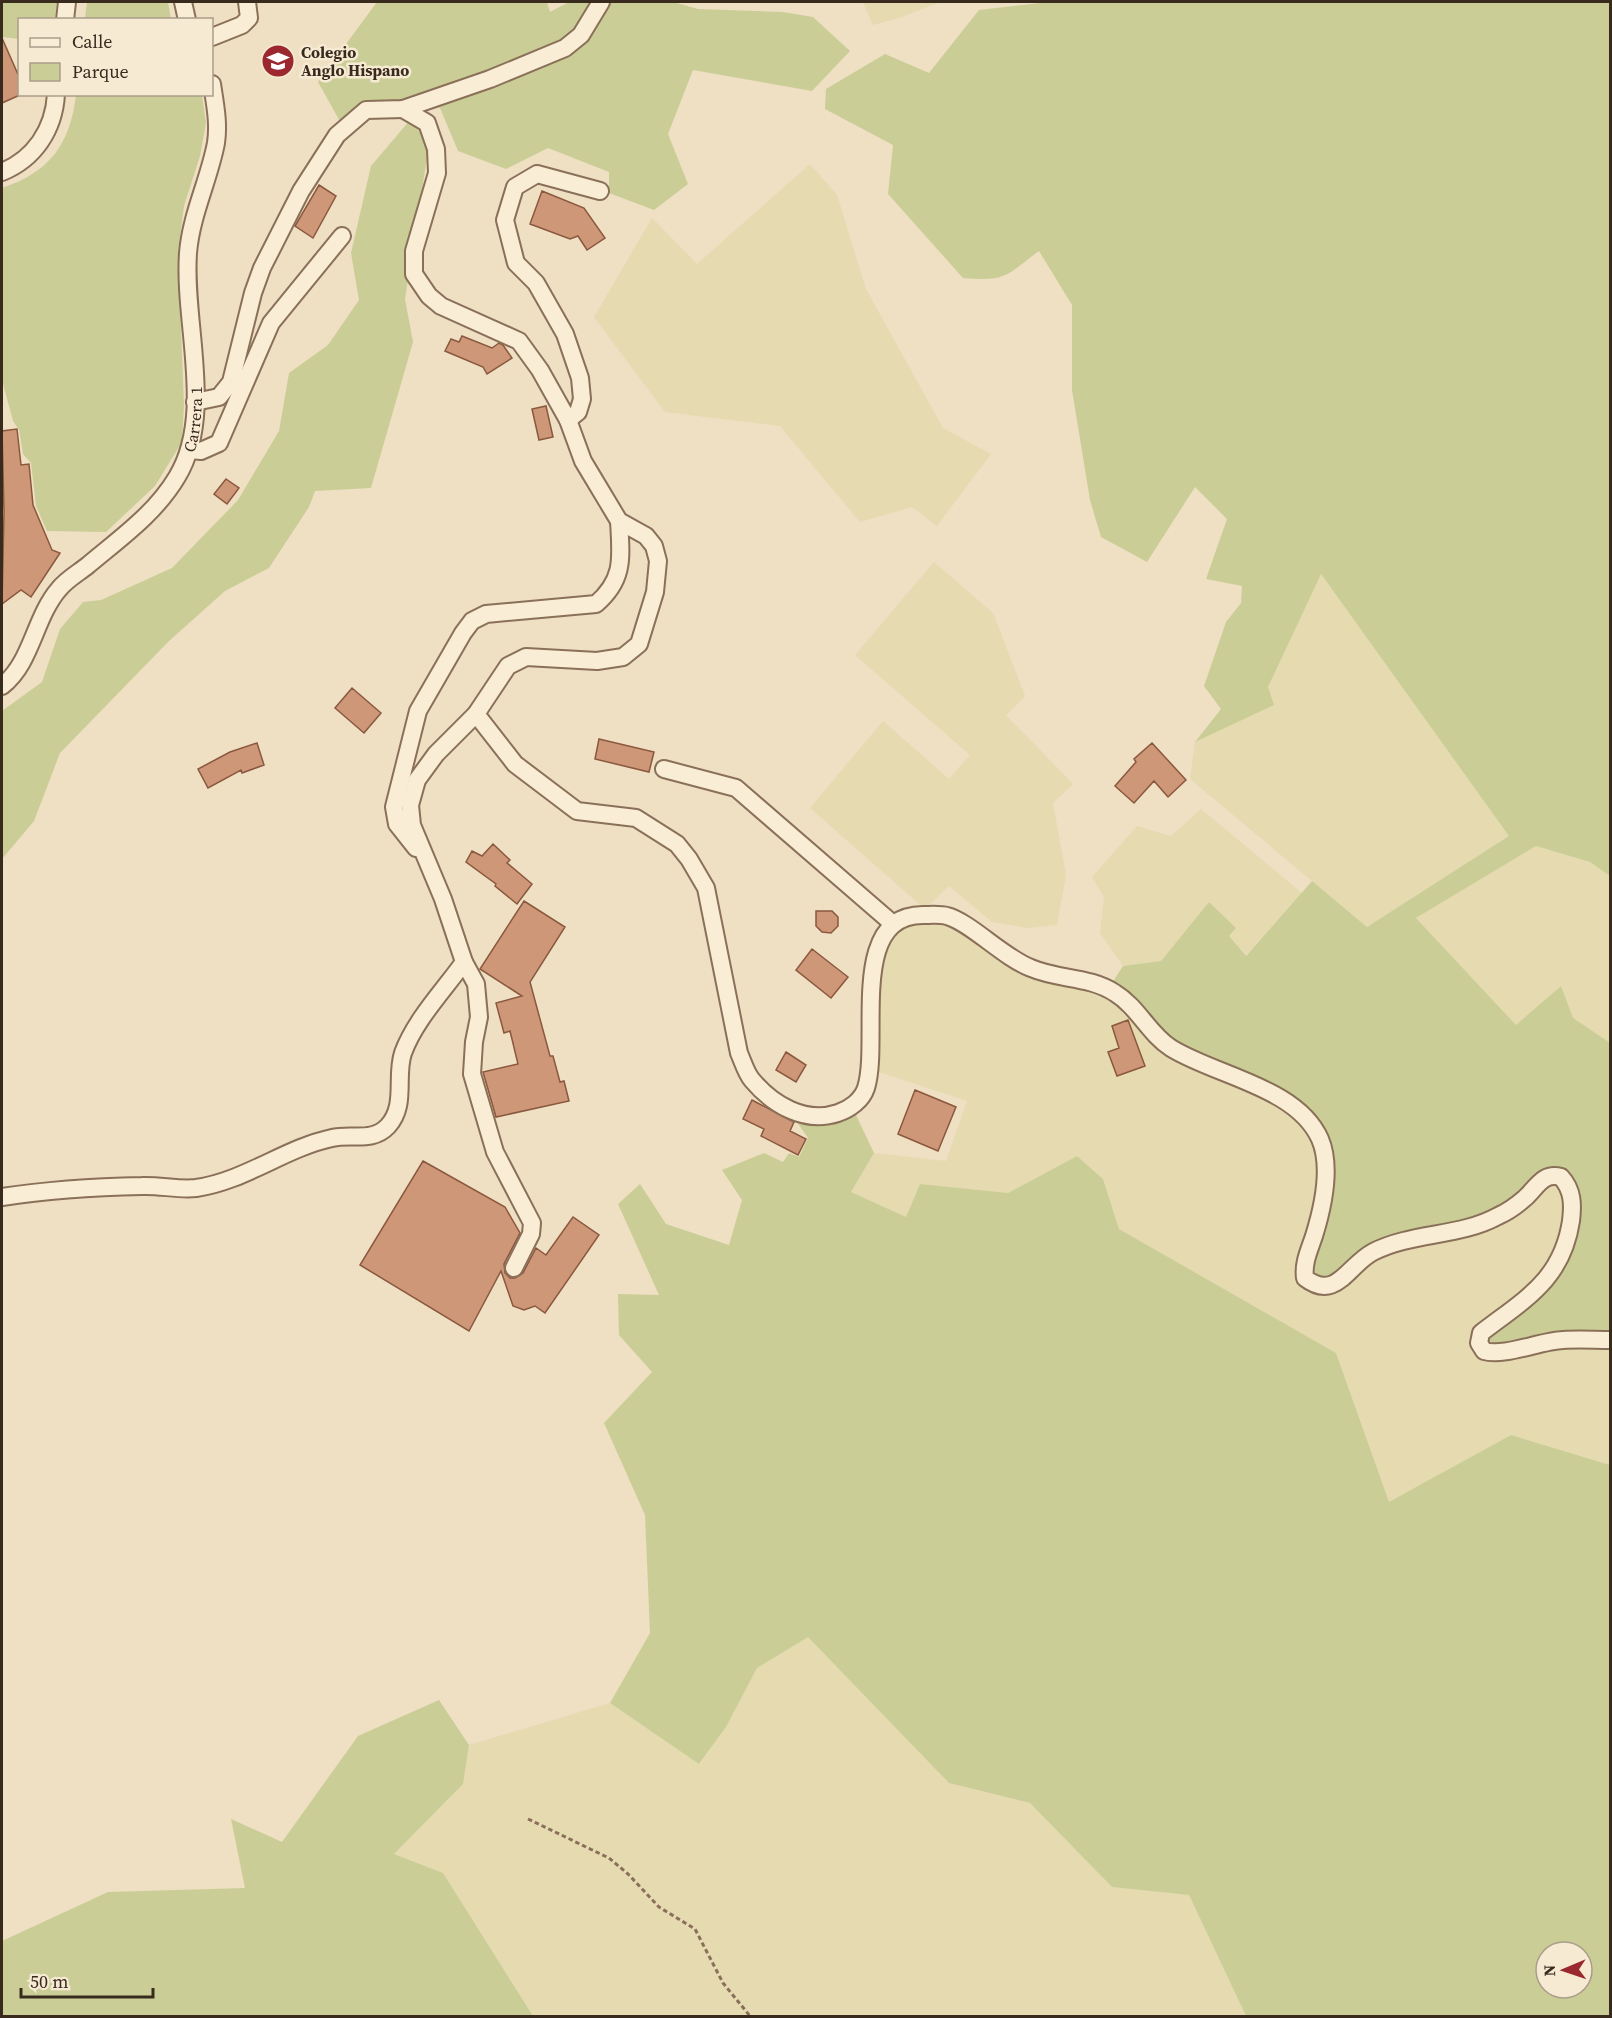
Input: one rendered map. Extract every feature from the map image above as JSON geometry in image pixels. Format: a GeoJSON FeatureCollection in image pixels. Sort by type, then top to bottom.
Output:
{"type":"FeatureCollection","features":[{"type":"Feature","properties":{"kind":"street"},"geometry":{"type":"LineString","coordinates":[[65,18],[67,2]]}},
{"type":"Feature","properties":{"kind":"street"},"geometry":{"type":"LineString","coordinates":[[183,2],[187,18]]}},
{"type":"Feature","properties":{"kind":"street"},"geometry":{"type":"LineString","coordinates":[[213,37],[242,25],[249,18],[247,2]]}},
{"type":"Feature","properties":{"kind":"street"},"geometry":{"type":"LineString","coordinates":[[195,402],[219,397],[231,382],[253,293],[262,268],[301,191],[337,135],[366,110],[416,116],[489,79],[565,48],[581,35],[601,2]]}},
{"type":"Feature","properties":{"kind":"street","name":"Carrera 1"},"geometry":{"type":"LineString","coordinates":[[2,686],[17,671],[43,615],[59,589],[151,512],[176,479],[194,439],[195,402],[188,254],[197,204],[216,143],[217,114],[213,90]]}},
{"type":"Feature","properties":{"kind":"street"},"geometry":{"type":"LineString","coordinates":[[2,172],[32,154],[46,133],[55,96]]}},
{"type":"Feature","properties":{"kind":"street"},"geometry":{"type":"LineString","coordinates":[[416,116],[436,149],[437,173],[414,251],[414,274],[429,296],[441,306],[519,341],[540,370],[568,420],[583,461],[619,521],[621,560],[617,578],[608,593],[596,604],[486,614],[472,621],[463,633],[418,711],[394,807],[400,830],[423,855]]}},
{"type":"Feature","properties":{"kind":"street"},"geometry":{"type":"LineString","coordinates":[[568,420],[578,412],[582,399],[580,378],[565,334],[536,283],[516,263],[505,220],[515,187],[537,174],[600,191]]}},
{"type":"Feature","properties":{"kind":"street"},"geometry":{"type":"LineString","coordinates":[[190,450],[210,449],[219,443],[271,323],[342,236]]}},
{"type":"Feature","properties":{"kind":"street"},"geometry":{"type":"LineString","coordinates":[[514,1268],[531,1234],[531,1223],[495,1152],[472,1074],[474,1042],[479,1017],[476,984],[464,962],[443,899],[423,855],[412,825],[410,805],[417,780],[436,754],[476,714],[508,666],[526,657],[597,661],[623,657],[639,644],[655,592],[658,561],[654,546],[646,536],[619,521]]}},
{"type":"Feature","properties":{"kind":"street"},"geometry":{"type":"LineString","coordinates":[[476,714],[515,764],[578,810],[636,818],[677,844],[706,888],[739,1053],[750,1079],[776,1102],[798,1115],[827,1116],[850,1108],[866,1090],[872,1063],[872,965],[881,941],[892,923],[908,915],[948,916],[1029,968],[1088,979],[1117,993],[1171,1048],[1283,1099],[1311,1124],[1326,1155],[1322,1198],[1315,1233],[1303,1266],[1305,1278],[1316,1286],[1329,1286],[1341,1280],[1357,1262],[1375,1251],[1413,1238],[1482,1224],[1524,1198],[1545,1178],[1553,1175],[1561,1177],[1571,1194],[1572,1211],[1568,1240],[1556,1268],[1541,1287],[1481,1333],[1479,1343],[1484,1352],[1494,1355],[1538,1343],[1563,1340],[1611,1340]]}},
{"type":"Feature","properties":{"kind":"street"},"geometry":{"type":"LineString","coordinates":[[664,770],[736,788],[892,923]]}},
{"type":"Feature","properties":{"kind":"street"},"geometry":{"type":"LineString","coordinates":[[2,1197],[102,1186],[159,1185],[194,1188],[226,1181],[333,1137],[374,1136],[388,1126],[397,1112],[400,1095],[399,1069],[412,1033],[464,962]]}},
{"type":"Feature","properties":{"kind":"path"},"geometry":{"type":"LineString","coordinates":[[528,1819],[609,1858],[628,1874],[659,1907],[695,1929],[723,1983],[750,2016]]}},
{"type":"Feature","properties":{"kind":"shaded area"},"geometry":{"type":"Polygon","coordinates":[[[863,2],[940,2],[902,17],[873,25],[863,2]]]}},
{"type":"Feature","properties":{"kind":"shaded area"},"geometry":{"type":"Polygon","coordinates":[[[810,164],[837,195],[866,289],[943,428],[991,454],[937,526],[912,507],[860,522],[780,426],[665,412],[594,317],[652,218],[697,264],[810,164]]]}},
{"type":"Feature","properties":{"kind":"shaded area"},"geometry":{"type":"Polygon","coordinates":[[[934,562],[993,613],[1025,696],[1006,715],[1073,784],[1053,803],[1066,875],[1057,925],[1028,928],[992,922],[949,886],[925,909],[810,808],[883,721],[949,779],[970,755],[855,655],[934,562]]]}},
{"type":"Feature","properties":{"kind":"shaded area"},"geometry":{"type":"Polygon","coordinates":[[[1320,573],[1510,836],[1367,927],[1190,779],[1195,742],[1274,705],[1268,687],[1320,573]]]}},
{"type":"Feature","properties":{"kind":"shaded area"},"geometry":{"type":"Polygon","coordinates":[[[1201,809],[1302,893],[1245,956],[1229,936],[1236,928],[1209,902],[1161,961],[1123,966],[1100,933],[1104,897],[1092,877],[1137,826],[1171,836],[1201,809]]]}},
{"type":"Feature","properties":{"kind":"shaded area"},"geometry":{"type":"Polygon","coordinates":[[[1536,846],[1590,862],[1610,876],[1610,1044],[1516,1025],[1416,918],[1536,846]]]}},
{"type":"Feature","properties":{"kind":"shaded area"},"geometry":{"type":"Polygon","coordinates":[[[909,922],[946,923],[1113,998],[1279,1105],[1306,1127],[1320,1155],[1316,1196],[1309,1230],[1297,1266],[1377,1257],[1553,1181],[1562,1187],[1566,1211],[1561,1239],[1550,1265],[1481,1357],[1494,1361],[1563,1346],[1610,1347],[1610,1465],[1511,1435],[1389,1503],[1336,1353],[1119,1229],[1103,1179],[1077,1156],[1008,1193],[920,1184],[906,1217],[851,1192],[874,1153],[946,1161],[967,1101],[876,1071],[879,966],[886,945],[909,922]]]}},
{"type":"Feature","properties":{"kind":"shaded area"},"geometry":{"type":"Polygon","coordinates":[[[808,1636],[949,1783],[1030,1803],[1112,1887],[1189,1895],[1246,2016],[533,2016],[443,1873],[394,1854],[463,1784],[469,1745],[610,1703],[700,1764],[726,1727],[757,1668],[808,1636]]]}},
{"type":"Feature","properties":{"kind":"green space"},"geometry":{"type":"Polygon","coordinates":[[[2,2],[57,2],[55,18],[18,18],[18,39],[2,37],[2,2]]]}},
{"type":"Feature","properties":{"kind":"green space"},"geometry":{"type":"Polygon","coordinates":[[[87,2],[168,2],[171,18],[85,18],[87,2]]]}},
{"type":"Feature","properties":{"kind":"green space"},"geometry":{"type":"Polygon","coordinates":[[[377,2],[547,2],[550,12],[569,2],[673,2],[698,9],[783,12],[813,17],[850,51],[812,91],[693,70],[668,134],[688,184],[654,210],[609,193],[609,172],[548,148],[506,169],[458,151],[440,108],[409,102],[342,125],[318,82],[377,2]]]}},
{"type":"Feature","properties":{"kind":"green space"},"geometry":{"type":"Polygon","coordinates":[[[1050,2],[1610,2],[1610,876],[1590,862],[1536,846],[1416,918],[1516,1025],[1561,986],[1573,1018],[1610,1043],[1610,1334],[1488,1346],[1487,1336],[1574,1242],[1564,1171],[1479,1218],[1373,1245],[1353,1257],[1337,1276],[1327,1280],[1311,1274],[1325,1135],[1175,1042],[1112,983],[1123,966],[1161,961],[1209,902],[1236,928],[1229,936],[1246,956],[1312,881],[1367,927],[1509,836],[1321,574],[1268,687],[1274,705],[1195,742],[1221,709],[1204,686],[1226,622],[1241,603],[1242,586],[1206,579],[1227,519],[1195,487],[1147,562],[1101,537],[1090,500],[1072,390],[1072,305],[1039,251],[1012,271],[998,278],[963,278],[888,194],[893,145],[825,109],[826,89],[885,54],[929,73],[979,10],[1050,2]]]}},
{"type":"Feature","properties":{"kind":"green space"},"geometry":{"type":"Polygon","coordinates":[[[76,96],[202,96],[206,123],[200,156],[184,206],[178,253],[184,405],[182,442],[155,486],[106,532],[47,531],[36,506],[31,463],[23,454],[19,430],[13,421],[2,380],[2,188],[33,174],[55,154],[69,128],[76,96]]]}},
{"type":"Feature","properties":{"kind":"green space"},"geometry":{"type":"Polygon","coordinates":[[[411,119],[429,145],[405,299],[413,342],[371,488],[315,491],[309,507],[269,568],[225,591],[169,641],[60,753],[34,821],[2,859],[2,711],[42,682],[60,629],[83,602],[101,600],[172,568],[238,500],[279,431],[289,373],[328,345],[359,300],[351,253],[371,166],[411,119]]]}},
{"type":"Feature","properties":{"kind":"green space"},"geometry":{"type":"Polygon","coordinates":[[[855,1113],[874,1153],[851,1192],[906,1217],[920,1184],[1008,1193],[1077,1156],[1103,1179],[1119,1229],[1336,1353],[1389,1502],[1511,1435],[1610,1465],[1610,2016],[1246,2016],[1189,1895],[1112,1887],[1030,1803],[949,1783],[808,1637],[757,1668],[726,1727],[699,1764],[610,1703],[650,1633],[645,1515],[604,1423],[652,1372],[619,1335],[618,1294],[659,1295],[618,1204],[640,1184],[666,1224],[729,1245],[742,1200],[722,1170],[764,1153],[783,1162],[789,1153],[799,1157],[808,1138],[797,1122],[829,1123],[855,1113]]]}},
{"type":"Feature","properties":{"kind":"green space"},"geometry":{"type":"Polygon","coordinates":[[[439,1700],[469,1745],[463,1784],[394,1854],[443,1873],[533,2016],[2,2016],[2,1941],[108,1892],[245,1888],[231,1819],[282,1842],[358,1736],[439,1700]]]}},
{"type":"Feature","properties":{"kind":"building"},"geometry":{"type":"Polygon","coordinates":[[[2,38],[18,74],[18,96],[2,103],[2,38]]]}},
{"type":"Feature","properties":{"kind":"building"},"geometry":{"type":"Polygon","coordinates":[[[319,185],[336,196],[313,238],[295,226],[319,185]]]}},
{"type":"Feature","properties":{"kind":"building"},"geometry":{"type":"Polygon","coordinates":[[[542,191],[584,208],[605,238],[587,250],[578,236],[570,239],[530,224],[542,191]]]}},
{"type":"Feature","properties":{"kind":"building"},"geometry":{"type":"Polygon","coordinates":[[[462,336],[492,348],[499,343],[512,358],[487,374],[483,367],[445,351],[451,339],[459,342],[462,336]]]}},
{"type":"Feature","properties":{"kind":"building"},"geometry":{"type":"Polygon","coordinates":[[[546,406],[553,437],[539,440],[532,409],[546,406]]]}},
{"type":"Feature","properties":{"kind":"building"},"geometry":{"type":"Polygon","coordinates":[[[17,429],[21,465],[29,464],[33,505],[52,550],[60,553],[31,597],[21,590],[2,604],[4,512],[2,431],[17,429]]]}},
{"type":"Feature","properties":{"kind":"building"},"geometry":{"type":"Polygon","coordinates":[[[226,479],[239,488],[227,504],[214,494],[226,479]]]}},
{"type":"Feature","properties":{"kind":"building"},"geometry":{"type":"Polygon","coordinates":[[[352,688],[381,713],[364,733],[335,708],[352,688]]]}},
{"type":"Feature","properties":{"kind":"building"},"geometry":{"type":"Polygon","coordinates":[[[599,739],[654,752],[649,772],[595,759],[599,739]]]}},
{"type":"Feature","properties":{"kind":"building"},"geometry":{"type":"Polygon","coordinates":[[[257,743],[264,765],[242,773],[241,770],[208,788],[198,769],[230,752],[257,743]]]}},
{"type":"Feature","properties":{"kind":"building"},"geometry":{"type":"Polygon","coordinates":[[[1152,743],[1186,780],[1168,797],[1154,781],[1134,803],[1115,786],[1136,762],[1134,759],[1152,743]]]}},
{"type":"Feature","properties":{"kind":"building"},"geometry":{"type":"Polygon","coordinates":[[[493,844],[510,860],[507,863],[532,884],[517,904],[495,886],[496,884],[466,862],[472,851],[482,856],[493,844]]]}},
{"type":"Feature","properties":{"kind":"building"},"geometry":{"type":"Polygon","coordinates":[[[524,901],[565,927],[530,982],[550,1056],[553,1056],[560,1082],[564,1081],[569,1101],[496,1117],[483,1072],[518,1064],[510,1031],[504,1033],[496,1003],[522,996],[480,969],[524,901]]]}},
{"type":"Feature","properties":{"kind":"building"},"geometry":{"type":"Polygon","coordinates":[[[816,911],[832,911],[838,917],[838,926],[831,933],[822,932],[816,926],[816,911]]]}},
{"type":"Feature","properties":{"kind":"building"},"geometry":{"type":"Polygon","coordinates":[[[812,949],[848,977],[831,998],[796,970],[812,949]]]}},
{"type":"Feature","properties":{"kind":"building"},"geometry":{"type":"Polygon","coordinates":[[[1128,1020],[1145,1066],[1117,1076],[1108,1052],[1119,1048],[1112,1026],[1128,1020]]]}},
{"type":"Feature","properties":{"kind":"building"},"geometry":{"type":"Polygon","coordinates":[[[786,1052],[806,1065],[796,1082],[776,1070],[786,1052]]]}},
{"type":"Feature","properties":{"kind":"building"},"geometry":{"type":"Polygon","coordinates":[[[915,1090],[956,1107],[938,1151],[898,1134],[915,1090]]]}},
{"type":"Feature","properties":{"kind":"building"},"geometry":{"type":"Polygon","coordinates":[[[752,1100],[794,1122],[790,1131],[806,1139],[798,1155],[761,1136],[764,1129],[743,1119],[752,1100]]]}},
{"type":"Feature","properties":{"kind":"building"},"geometry":{"type":"Polygon","coordinates":[[[423,1161],[505,1207],[520,1233],[504,1264],[505,1273],[510,1278],[523,1273],[536,1248],[546,1255],[573,1217],[599,1235],[545,1313],[535,1306],[524,1310],[513,1306],[501,1271],[469,1331],[360,1265],[423,1161]]]}},
{"type":"Feature","properties":{"kind":"place","name":"Colegio Anglo Hispano"},"geometry":{"type":"Point","coordinates":[278,61]}}]}
